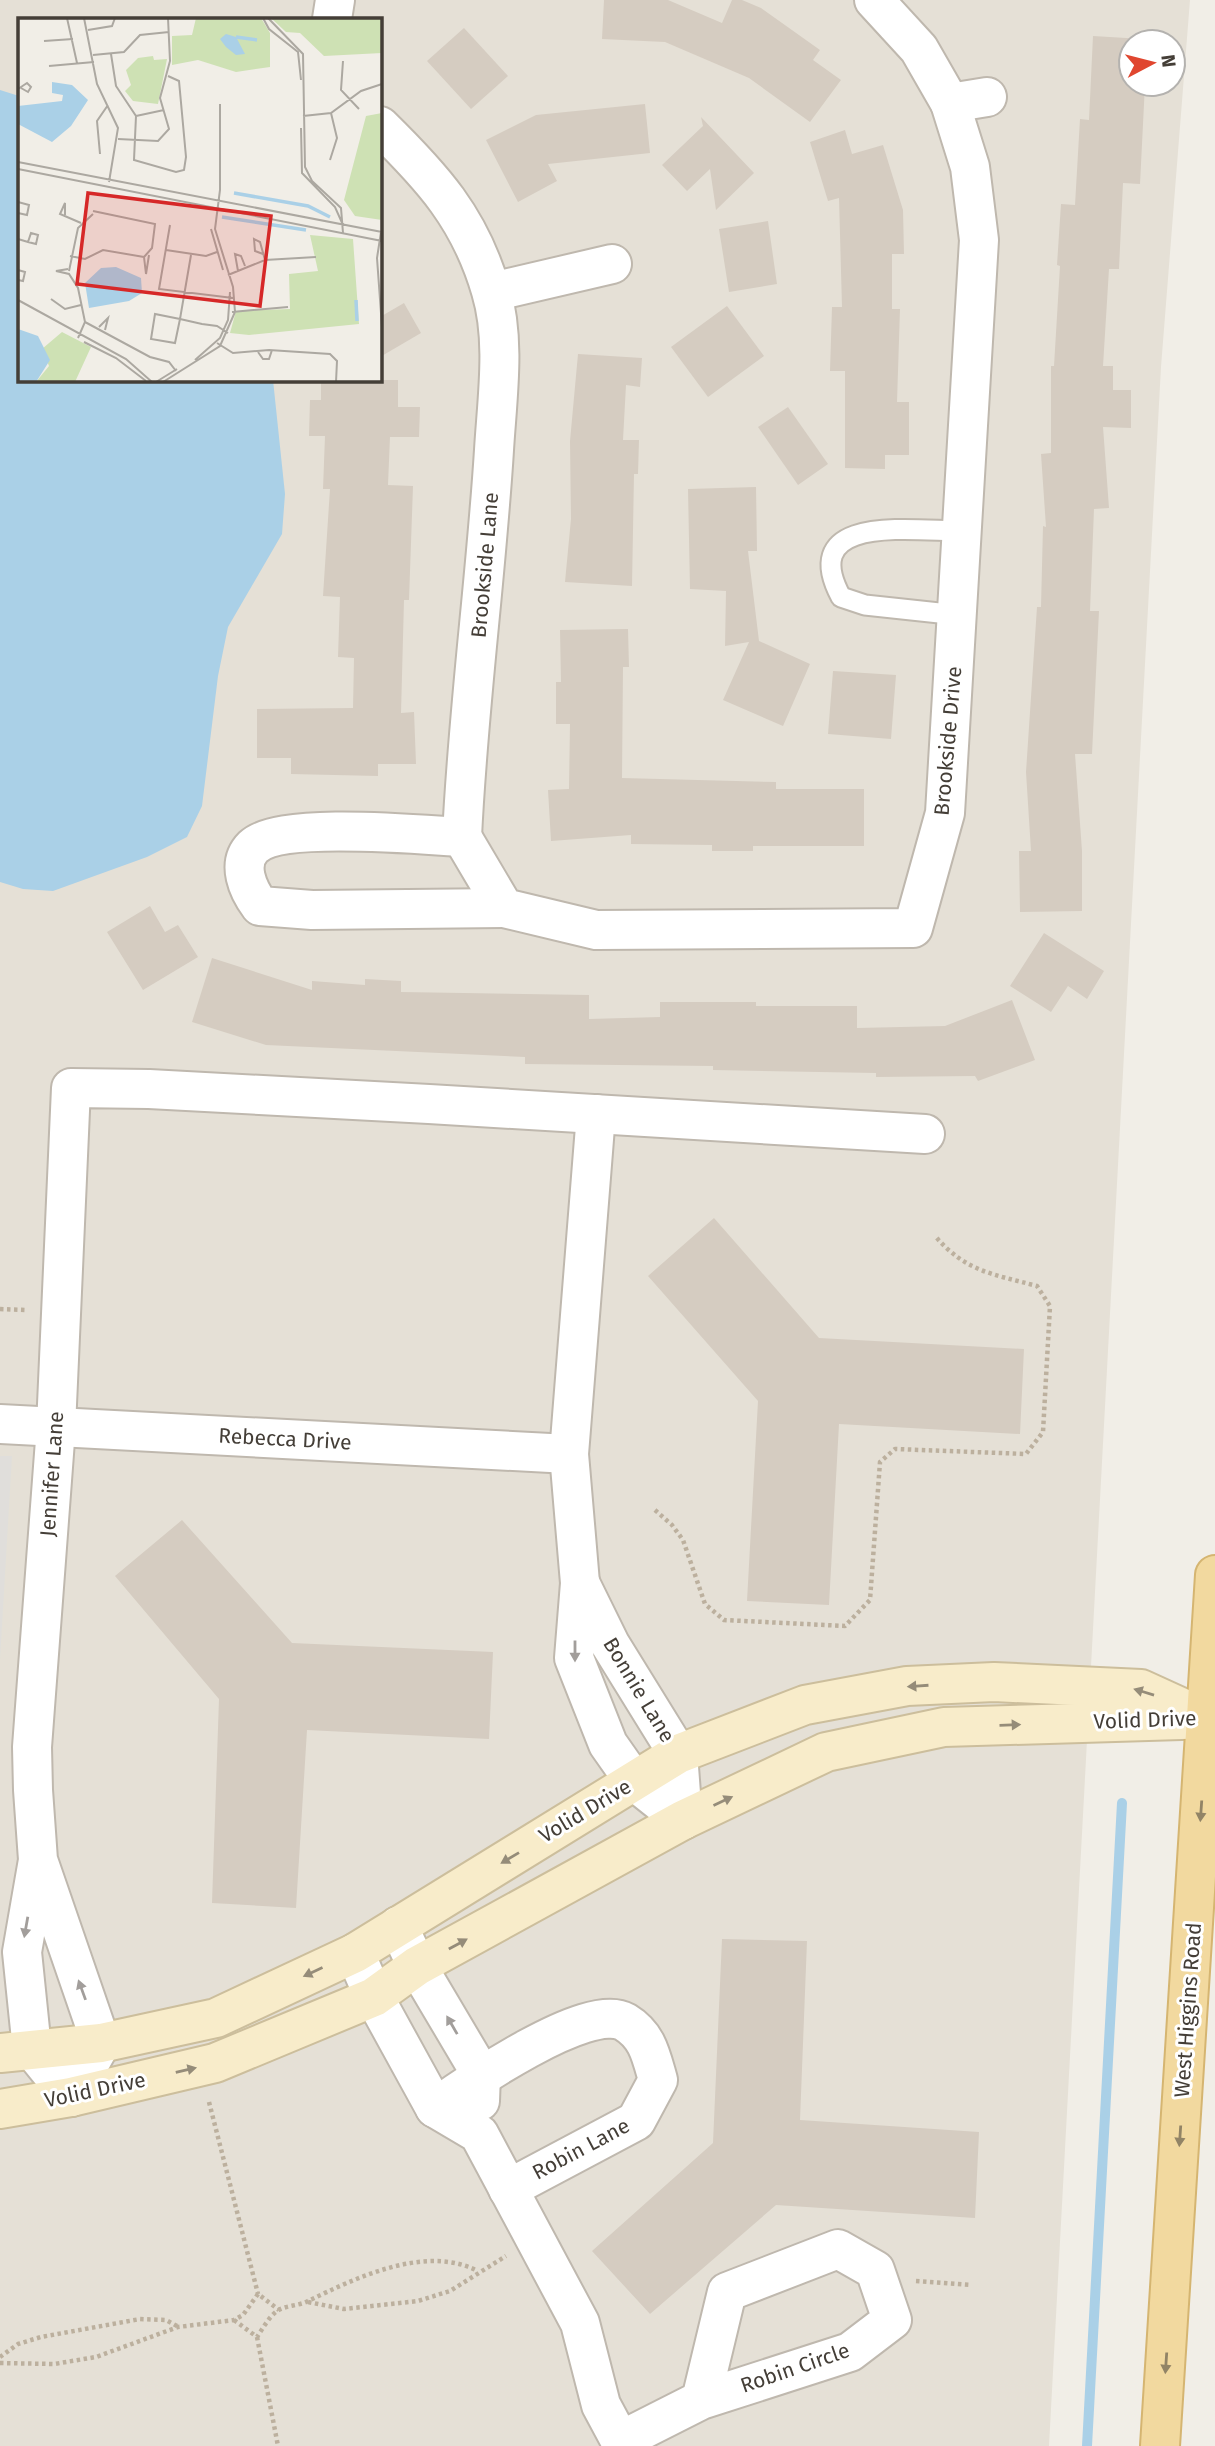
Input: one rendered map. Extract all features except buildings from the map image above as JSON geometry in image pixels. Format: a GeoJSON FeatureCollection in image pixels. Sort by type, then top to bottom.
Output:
{"type":"FeatureCollection","features":[{"type":"Feature","properties":{"kind":"main road","name":"West Higgins Road"},"geometry":{"type":"LineString","coordinates":[[1160,2446],[1211,1719],[1215,1575]]}},
{"type":"Feature","properties":{"kind":"street"},"geometry":{"type":"LineString","coordinates":[[332,18],[335,0]]}},
{"type":"Feature","properties":{"kind":"street","name":"Brookside Drive"},"geometry":{"type":"LineString","coordinates":[[504,908],[596,930],[913,928],[945,813],[979,240],[971,167],[950,103],[919,49],[874,0]]}},
{"type":"Feature","properties":{"kind":"street"},"geometry":{"type":"LineString","coordinates":[[950,103],[987,97]]}},
{"type":"Feature","properties":{"kind":"street","name":"Brookside Lane"},"geometry":{"type":"LineString","coordinates":[[382,128],[433,178],[468,229],[492,292],[499,357],[483,608],[466,740],[463,836]]}},
{"type":"Feature","properties":{"kind":"street"},"geometry":{"type":"LineString","coordinates":[[492,292],[612,264]]}},
{"type":"Feature","properties":{"kind":"street"},"geometry":{"type":"LineString","coordinates":[[314,831],[463,836],[504,908],[312,910],[260,906],[247,888],[246,862],[253,846],[278,836],[314,831]]}},
{"type":"Feature","properties":{"kind":"street","name":"Jennifer Lane"},"geometry":{"type":"LineString","coordinates":[[16,2051],[22,1952],[38,1860],[32,1746],[56,1426],[71,1088],[149,1089],[596,1114]]}},
{"type":"Feature","properties":{"kind":"street"},"geometry":{"type":"LineString","coordinates":[[596,1114],[925,1134]]}},
{"type":"Feature","properties":{"kind":"street","name":"Bonnie Lane"},"geometry":{"type":"LineString","coordinates":[[596,1114],[569,1454],[580,1583],[574,1658],[608,1744],[634,1781],[683,1820]]}},
{"type":"Feature","properties":{"kind":"street","name":"Rebecca Drive"},"geometry":{"type":"LineString","coordinates":[[0,1424],[569,1454]]}},
{"type":"Feature","properties":{"kind":"street","name":"Bonnie Lane"},"geometry":{"type":"LineString","coordinates":[[580,1583],[610,1644],[678,1755],[683,1820]]}},
{"type":"Feature","properties":{"kind":"street","name":"Volid Drive"},"geometry":{"type":"LineString","coordinates":[[16,2051],[101,2043],[216,2018],[355,1953],[678,1755],[805,1705],[907,1686],[994,1682],[1141,1689],[1211,1719]]}},
{"type":"Feature","properties":{"kind":"street","name":"Volid Drive"},"geometry":{"type":"LineString","coordinates":[[0,2109],[71,2097],[215,2063],[374,1997],[417,1966],[683,1820],[826,1752],[944,1727],[1211,1719]]}},
{"type":"Feature","properties":{"kind":"street","name":"Jennifer Lane"},"geometry":{"type":"LineString","coordinates":[[38,1860],[101,2043]]}},
{"type":"Feature","properties":{"kind":"street"},"geometry":{"type":"LineString","coordinates":[[398,1926],[417,1966],[481,2074]]}},
{"type":"Feature","properties":{"kind":"street"},"geometry":{"type":"LineString","coordinates":[[355,1953],[374,1997],[435,2108],[479,2134]]}},
{"type":"Feature","properties":{"kind":"street","name":"Robin Lane"},"geometry":{"type":"LineString","coordinates":[[435,2108],[481,2074],[590,2019],[623,2021],[647,2041],[658,2080],[636,2121],[508,2189]]}},
{"type":"Feature","properties":{"kind":"street"},"geometry":{"type":"LineString","coordinates":[[16,2051],[71,2097],[101,2043]]}},
{"type":"Feature","properties":{"kind":"street","name":"Robin Lane"},"geometry":{"type":"LineString","coordinates":[[481,2074],[479,2134],[580,2323],[601,2405],[622,2443]]}},
{"type":"Feature","properties":{"kind":"street","name":"Robin Circle"},"geometry":{"type":"LineString","coordinates":[[622,2443],[701,2400],[850,2352],[892,2320],[875,2270],[838,2249],[727,2292],[701,2400]]}},
{"type":"Feature","properties":{"kind":"lane"},"geometry":{"type":"LineString","coordinates":[[958,615],[865,605],[841,597],[830,577],[833,555],[843,539],[864,530],[960,531]]}},
{"type":"Feature","properties":{"kind":"path"},"geometry":{"type":"LineString","coordinates":[[655,1510],[672,1525],[683,1540],[705,1604],[724,1620],[845,1626],[870,1600],[880,1462],[895,1449],[1026,1454],[1043,1432],[1050,1306],[1037,1286],[972,1268],[953,1256],[935,1236]]}},
{"type":"Feature","properties":{"kind":"path"},"geometry":{"type":"LineString","coordinates":[[0,1309],[33,1311]]}},
{"type":"Feature","properties":{"kind":"path"},"geometry":{"type":"LineString","coordinates":[[209,2102],[258,2294],[279,2310]]}},
{"type":"Feature","properties":{"kind":"path"},"geometry":{"type":"LineString","coordinates":[[257,2337],[279,2310],[307,2302],[360,2276],[418,2263],[447,2261],[478,2271],[450,2291],[418,2301],[344,2309],[307,2302]]}},
{"type":"Feature","properties":{"kind":"path"},"geometry":{"type":"LineString","coordinates":[[910,2280],[971,2285]]}},
{"type":"Feature","properties":{"kind":"path"},"geometry":{"type":"LineString","coordinates":[[0,2363],[54,2364],[96,2357],[178,2327],[234,2320],[243,2315],[258,2294]]}},
{"type":"Feature","properties":{"kind":"path"},"geometry":{"type":"LineString","coordinates":[[0,2357],[18,2344],[41,2337],[140,2319],[166,2320],[178,2327]]}},
{"type":"Feature","properties":{"kind":"path"},"geometry":{"type":"LineString","coordinates":[[234,2320],[257,2337],[278,2446]]}},
{"type":"Feature","properties":{"kind":"shaded area"},"geometry":{"type":"Polygon","coordinates":[[[0,0],[1190,0],[1187,38],[1187,28],[1117,28],[1117,98],[1182,98],[1161,367],[1049,2446],[0,2446],[0,0]]]}},
{"type":"Feature","properties":{"kind":"shaded area"},"geometry":{"type":"Polygon","coordinates":[[[0,1456],[12,1456],[0,1659],[0,1456]]]}},
{"type":"Feature","properties":{"kind":"water"},"geometry":{"type":"Polygon","coordinates":[[[0,90],[18,96],[18,382],[273,382],[285,494],[282,534],[228,627],[218,676],[202,806],[187,837],[147,857],[53,891],[23,889],[0,882],[0,90]]]}},
{"type":"Feature","properties":{"kind":"waterway"},"geometry":{"type":"LineString","coordinates":[[1087,2446],[1122,1803]]}}]}
